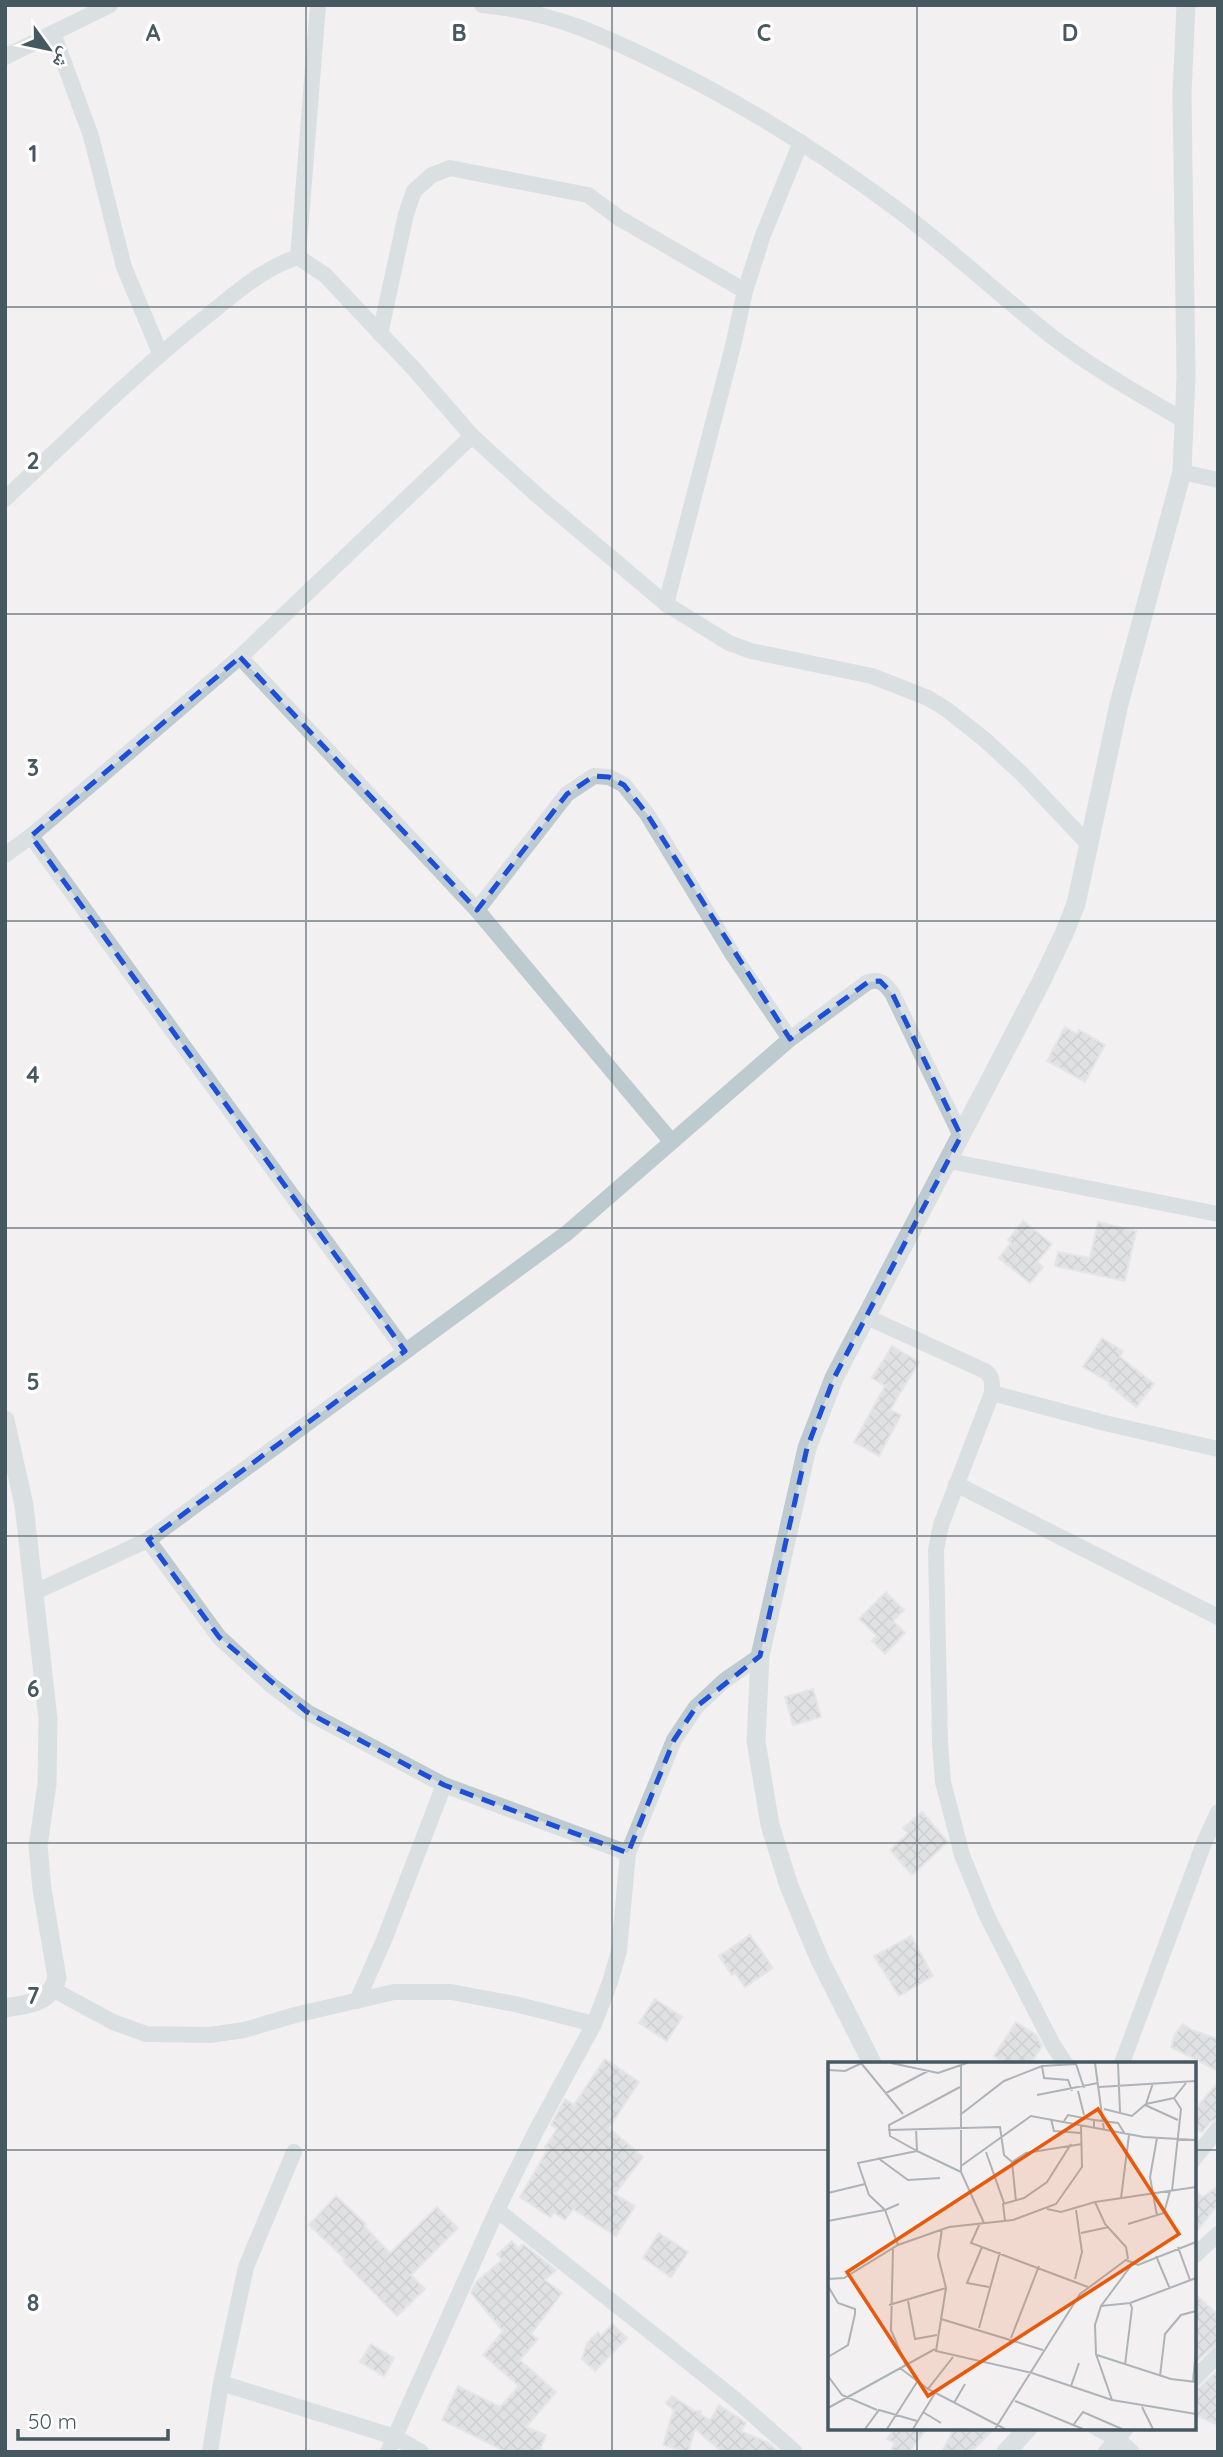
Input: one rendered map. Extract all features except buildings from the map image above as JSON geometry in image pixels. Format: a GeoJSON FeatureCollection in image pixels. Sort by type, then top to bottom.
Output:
{"type":"FeatureCollection","features":[{"type":"Feature","properties":{"kind":"street"},"geometry":{"type":"LineString","coordinates":[[5,57],[110,5]]}},
{"type":"Feature","properties":{"kind":"street"},"geometry":{"type":"LineString","coordinates":[[298,257],[318,5]]}},
{"type":"Feature","properties":{"kind":"street"},"geometry":{"type":"LineString","coordinates":[[482,5],[556,18],[619,43],[702,85],[801,142],[890,204],[1055,339],[1112,379],[1185,421]]}},
{"type":"Feature","properties":{"kind":"street"},"geometry":{"type":"LineString","coordinates":[[871,2062],[819,1958],[789,1886],[771,1825],[756,1741],[760,1656],[807,1448],[834,1378],[949,1161],[1064,934],[1076,904],[1119,705],[1182,472],[1186,376],[1182,93],[1186,5]]}},
{"type":"Feature","properties":{"kind":"street"},"geometry":{"type":"LineString","coordinates":[[53,33],[91,136],[124,267],[160,353]]}},
{"type":"Feature","properties":{"kind":"street"},"geometry":{"type":"LineString","coordinates":[[666,604],[745,291],[801,142]]}},
{"type":"Feature","properties":{"kind":"street"},"geometry":{"type":"LineString","coordinates":[[380,334],[406,214],[414,191],[432,175],[450,169],[588,195],[619,218],[745,291]]}},
{"type":"Feature","properties":{"kind":"street"},"geometry":{"type":"LineString","coordinates":[[298,257],[324,275],[472,436],[538,496],[666,604],[729,643],[751,651],[872,676],[928,698],[974,731],[1021,773],[1090,846]]}},
{"type":"Feature","properties":{"kind":"street"},"geometry":{"type":"LineString","coordinates":[[5,499],[160,353],[254,279],[279,263],[298,257]]}},
{"type":"Feature","properties":{"kind":"street"},"geometry":{"type":"LineString","coordinates":[[5,855],[31,836],[240,657],[472,436]]}},
{"type":"Feature","properties":{"kind":"street"},"geometry":{"type":"LineString","coordinates":[[1182,472],[1218,480]]}},
{"type":"Feature","properties":{"kind":"street"},"geometry":{"type":"LineString","coordinates":[[240,657],[477,910],[671,1141]]}},
{"type":"Feature","properties":{"kind":"street"},"geometry":{"type":"LineString","coordinates":[[477,910],[567,794],[594,776],[609,777],[624,785],[647,814],[733,955],[790,1039]]}},
{"type":"Feature","properties":{"kind":"street"},"geometry":{"type":"LineString","coordinates":[[31,836],[405,1351]]}},
{"type":"Feature","properties":{"kind":"street"},"geometry":{"type":"LineString","coordinates":[[35,1592],[148,1540],[567,1233],[790,1039],[862,985],[880,981],[892,993],[961,1136]]}},
{"type":"Feature","properties":{"kind":"street"},"geometry":{"type":"LineString","coordinates":[[949,1161],[1218,1214]]}},
{"type":"Feature","properties":{"kind":"street"},"geometry":{"type":"LineString","coordinates":[[867,1317],[985,1371],[992,1380],[992,1393],[956,1484],[936,1550],[943,1782],[962,1855],[987,1916],[1064,2062]]}},
{"type":"Feature","properties":{"kind":"street"},"geometry":{"type":"LineString","coordinates":[[992,1393],[1218,1449]]}},
{"type":"Feature","properties":{"kind":"street"},"geometry":{"type":"LineString","coordinates":[[5,1420],[24,1505],[48,1719],[46,1794],[38,1846],[57,1978],[54,1990],[32,2003],[5,2007]]}},
{"type":"Feature","properties":{"kind":"street"},"geometry":{"type":"LineString","coordinates":[[956,1484],[1218,1617]]}},
{"type":"Feature","properties":{"kind":"street"},"geometry":{"type":"LineString","coordinates":[[148,1540],[219,1637],[271,1685],[307,1712],[444,1785],[628,1853]]}},
{"type":"Feature","properties":{"kind":"street"},"geometry":{"type":"LineString","coordinates":[[392,2444],[497,2210],[594,2024],[619,1951],[628,1853],[674,1740],[696,1707],[725,1680],[760,1656]]}},
{"type":"Feature","properties":{"kind":"street"},"geometry":{"type":"LineString","coordinates":[[357,2001],[384,1940],[444,1785]]}},
{"type":"Feature","properties":{"kind":"street"},"geometry":{"type":"LineString","coordinates":[[1122,2062],[1199,1855],[1218,1812]]}},
{"type":"Feature","properties":{"kind":"street"},"geometry":{"type":"LineString","coordinates":[[54,1990],[113,2022],[146,2034],[210,2035],[244,2030],[394,1992],[451,1992],[515,2004],[594,2024]]}},
{"type":"Feature","properties":{"kind":"street"},"geometry":{"type":"LineString","coordinates":[[1195,2158],[1218,2129]]}},
{"type":"Feature","properties":{"kind":"street"},"geometry":{"type":"LineString","coordinates":[[210,2452],[221,2384],[246,2267],[294,2152]]}},
{"type":"Feature","properties":{"kind":"street"},"geometry":{"type":"LineString","coordinates":[[497,2210],[736,2400],[795,2452]]}},
{"type":"Feature","properties":{"kind":"street"},"geometry":{"type":"LineString","coordinates":[[1195,2255],[1218,2234]]}},
{"type":"Feature","properties":{"kind":"street"},"geometry":{"type":"LineString","coordinates":[[1195,2378],[1218,2355]]}},
{"type":"Feature","properties":{"kind":"street"},"geometry":{"type":"LineString","coordinates":[[221,2384],[421,2452]]}},
{"type":"Feature","properties":{"kind":"street"},"geometry":{"type":"LineString","coordinates":[[1006,2452],[1027,2429]]}},
{"type":"Feature","properties":{"kind":"street"},"geometry":{"type":"LineString","coordinates":[[1098,2429],[1132,2452]]}},
{"type":"Feature","properties":{"kind":"highlighted area"},"geometry":{"type":"Polygon","coordinates":[[[240,657],[477,910],[567,794],[594,776],[609,777],[624,785],[647,814],[790,1039],[868,982],[880,981],[892,993],[961,1136],[834,1378],[807,1448],[760,1656],[696,1707],[674,1740],[628,1853],[444,1785],[307,1712],[219,1637],[148,1540],[405,1351],[31,836],[240,657]]]}}]}
